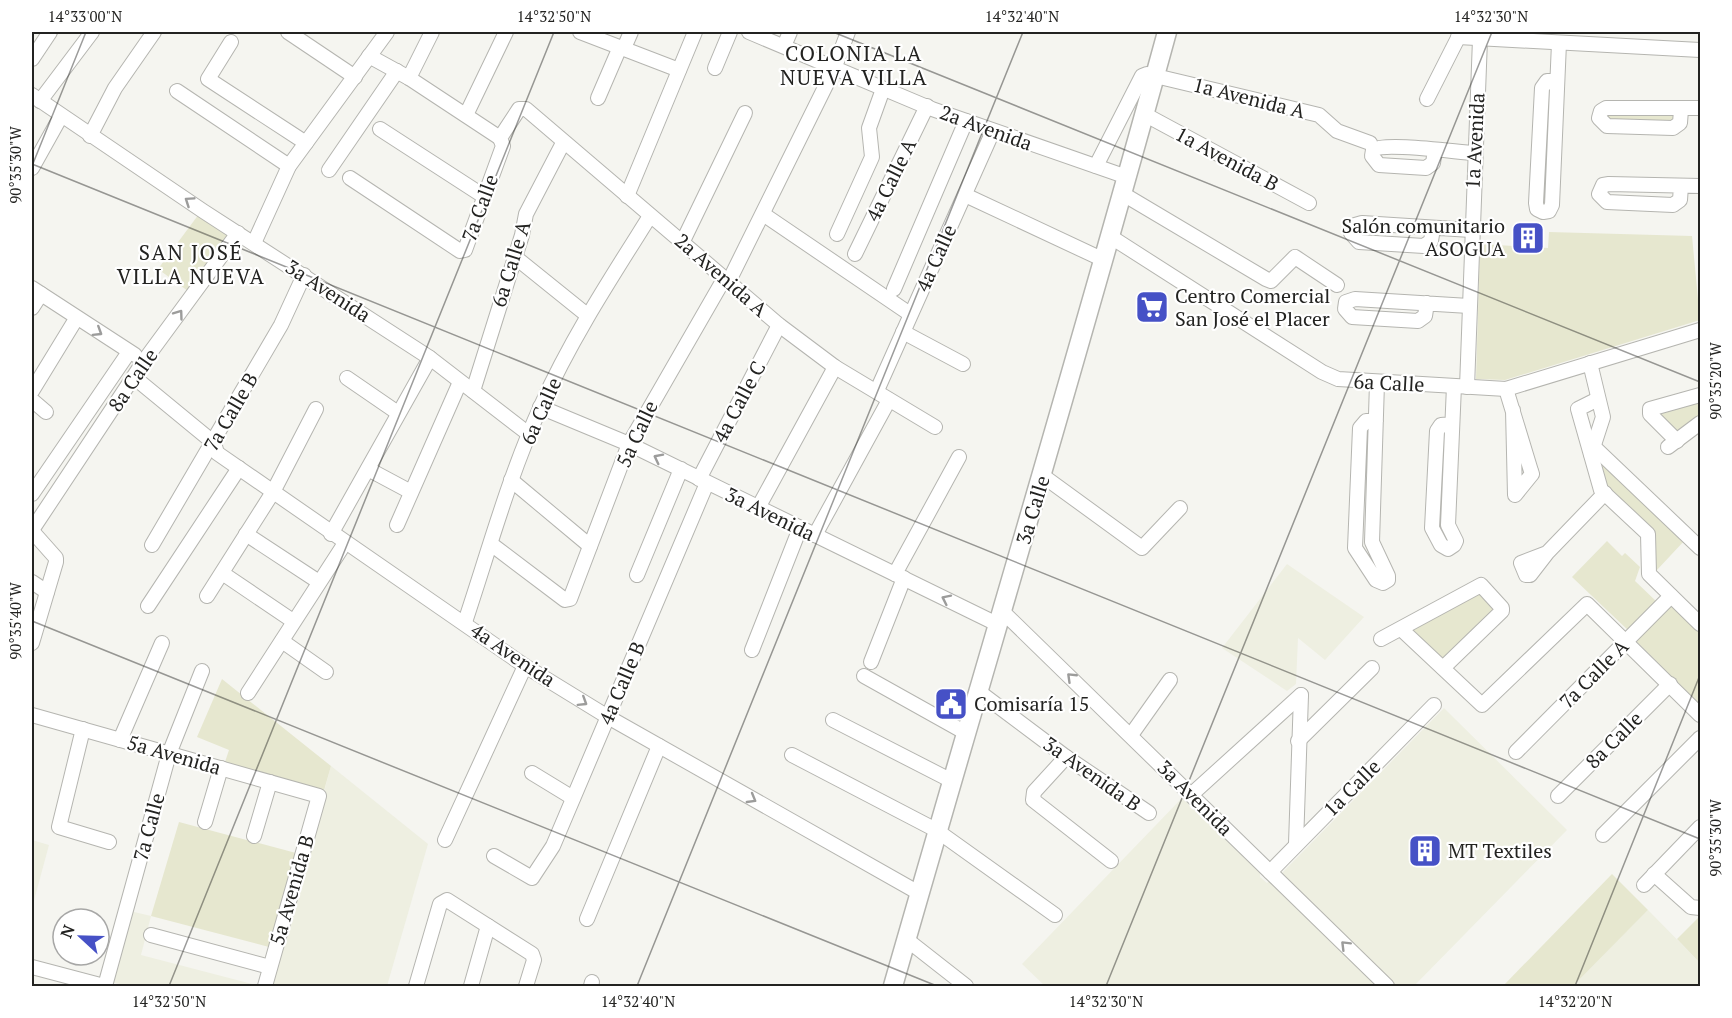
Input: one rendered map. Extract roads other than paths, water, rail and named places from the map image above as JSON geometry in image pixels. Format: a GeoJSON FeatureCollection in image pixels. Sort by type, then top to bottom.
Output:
{"type":"FeatureCollection","features":[{"type":"Feature","properties":{"kind":"main road","name":"3a Calle"},"geometry":{"type":"LineString","coordinates":[[893,987],[912,943],[919,893],[936,830],[1043,476],[1167,32]]}},
{"type":"Feature","properties":{"kind":"street"},"geometry":{"type":"LineString","coordinates":[[32,59],[50,32]]}},
{"type":"Feature","properties":{"kind":"street"},"geometry":{"type":"LineString","coordinates":[[36,98],[92,32]]}},
{"type":"Feature","properties":{"kind":"street"},"geometry":{"type":"LineString","coordinates":[[90,136],[115,88],[154,32]]}},
{"type":"Feature","properties":{"kind":"street"},"geometry":{"type":"LineString","coordinates":[[288,32],[355,77]]}},
{"type":"Feature","properties":{"kind":"street"},"geometry":{"type":"LineString","coordinates":[[254,243],[289,166],[387,32]]}},
{"type":"Feature","properties":{"kind":"street"},"geometry":{"type":"LineString","coordinates":[[329,170],[403,74],[432,32]]}},
{"type":"Feature","properties":{"kind":"street"},"geometry":{"type":"LineString","coordinates":[[466,115],[506,32]]}},
{"type":"Feature","properties":{"kind":"street"},"geometry":{"type":"LineString","coordinates":[[580,32],[679,70]]}},
{"type":"Feature","properties":{"kind":"street"},"geometry":{"type":"LineString","coordinates":[[598,98],[631,32]]}},
{"type":"Feature","properties":{"kind":"street"},"geometry":{"type":"LineString","coordinates":[[627,196],[695,32]]}},
{"type":"Feature","properties":{"kind":"street"},"geometry":{"type":"LineString","coordinates":[[715,68],[730,32]]}},
{"type":"Feature","properties":{"kind":"street","name":"2a Avenida"},"geometry":{"type":"LineString","coordinates":[[749,32],[927,106],[1096,166],[1266,279],[1271,281],[1295,256],[1337,285]]}},
{"type":"Feature","properties":{"kind":"street"},"geometry":{"type":"LineString","coordinates":[[783,46],[790,32]]}},
{"type":"Feature","properties":{"kind":"street","name":"5a Calle"},"geometry":{"type":"LineString","coordinates":[[491,544],[565,600],[570,599],[629,444],[763,214],[834,69],[848,32]]}},
{"type":"Feature","properties":{"kind":"street"},"geometry":{"type":"LineString","coordinates":[[1427,99],[1460,34],[1480,39],[1701,50]]}},
{"type":"Feature","properties":{"kind":"street","name":"1a Avenida"},"geometry":{"type":"LineString","coordinates":[[1452,424],[1441,425],[1437,431],[1432,528],[1441,545],[1448,549],[1456,541],[1448,525],[1452,424],[1460,387],[1469,306],[1480,39]]}},
{"type":"Feature","properties":{"kind":"street"},"geometry":{"type":"LineString","coordinates":[[231,42],[208,79],[306,143]]}},
{"type":"Feature","properties":{"kind":"street"},"geometry":{"type":"LineString","coordinates":[[1557,81],[1547,81],[1542,89],[1536,203],[1537,209],[1543,212],[1549,211],[1552,206],[1559,43]]}},
{"type":"Feature","properties":{"kind":"street"},"geometry":{"type":"LineString","coordinates":[[369,56],[403,74],[500,138]]}},
{"type":"Feature","properties":{"kind":"street"},"geometry":{"type":"LineString","coordinates":[[1096,166],[1142,76],[1155,75]]}},
{"type":"Feature","properties":{"kind":"street","name":"1a Avenida A"},"geometry":{"type":"LineString","coordinates":[[1155,75],[1319,115],[1337,130],[1370,143]]}},
{"type":"Feature","properties":{"kind":"street"},"geometry":{"type":"LineString","coordinates":[[837,234],[872,158],[869,128],[883,89]]}},
{"type":"Feature","properties":{"kind":"street"},"geometry":{"type":"LineString","coordinates":[[177,91],[289,166]]}},
{"type":"Feature","properties":{"kind":"street","name":"3a Avenida"},"geometry":{"type":"LineString","coordinates":[[36,98],[90,136],[430,357],[530,435]]}},
{"type":"Feature","properties":{"kind":"street","name":"4a Calle A"},"geometry":{"type":"LineString","coordinates":[[855,254],[927,106]]}},
{"type":"Feature","properties":{"kind":"street"},"geometry":{"type":"LineString","coordinates":[[1681,110],[1680,123],[1673,128],[1607,126],[1599,117],[1603,109],[1610,107],[1681,110],[1701,108]]}},
{"type":"Feature","properties":{"kind":"street","name":"2a Avenida A"},"geometry":{"type":"LineString","coordinates":[[519,109],[526,109],[563,143],[683,241],[726,281],[835,368],[935,427]]}},
{"type":"Feature","properties":{"kind":"street","name":"7a Calle"},"geometry":{"type":"LineString","coordinates":[[350,178],[460,251],[468,246],[503,146],[500,138],[519,109]]}},
{"type":"Feature","properties":{"kind":"street"},"geometry":{"type":"LineString","coordinates":[[683,241],[745,113]]}},
{"type":"Feature","properties":{"kind":"street","name":"1a Avenida B"},"geometry":{"type":"LineString","coordinates":[[1144,114],[1309,203]]}},
{"type":"Feature","properties":{"kind":"street"},"geometry":{"type":"LineString","coordinates":[[32,168],[61,116]]}},
{"type":"Feature","properties":{"kind":"street"},"geometry":{"type":"LineString","coordinates":[[894,289],[966,121]]}},
{"type":"Feature","properties":{"kind":"street"},"geometry":{"type":"LineString","coordinates":[[380,129],[485,197]]}},
{"type":"Feature","properties":{"kind":"street","name":"4a Calle"},"geometry":{"type":"LineString","coordinates":[[879,386],[993,131]]}},
{"type":"Feature","properties":{"kind":"street","name":"6a Calle A"},"geometry":{"type":"LineString","coordinates":[[472,391],[526,214],[563,143]]}},
{"type":"Feature","properties":{"kind":"street"},"geometry":{"type":"LineString","coordinates":[[1435,150],[1474,153]]}},
{"type":"Feature","properties":{"kind":"street"},"geometry":{"type":"LineString","coordinates":[[1681,186],[1680,200],[1673,205],[1607,202],[1599,194],[1603,185],[1609,184],[1701,186]]}},
{"type":"Feature","properties":{"kind":"street"},"geometry":{"type":"LineString","coordinates":[[965,195],[1104,260]]}},
{"type":"Feature","properties":{"kind":"street"},"geometry":{"type":"LineString","coordinates":[[763,214],[910,314]]}},
{"type":"Feature","properties":{"kind":"street","name":"6a Calle"},"geometry":{"type":"LineString","coordinates":[[465,622],[511,480],[540,407],[587,315],[650,216]]}},
{"type":"Feature","properties":{"kind":"street"},"geometry":{"type":"LineString","coordinates":[[1433,228],[1431,241],[1424,246],[1359,242],[1351,233],[1353,227],[1358,223],[1471,230]]}},
{"type":"Feature","properties":{"kind":"street","name":"8a Calle"},"geometry":{"type":"LineString","coordinates":[[32,531],[135,378],[144,361],[238,233]]}},
{"type":"Feature","properties":{"kind":"street","name":"6a Calle"},"geometry":{"type":"LineString","coordinates":[[1111,237],[1328,376],[1338,380],[1506,388],[1701,330]]}},
{"type":"Feature","properties":{"kind":"street"},"geometry":{"type":"LineString","coordinates":[[514,257],[587,315]]}},
{"type":"Feature","properties":{"kind":"street","name":"7a Calle B"},"geometry":{"type":"LineString","coordinates":[[152,545],[214,443],[281,325],[304,275]]}},
{"type":"Feature","properties":{"kind":"street"},"geometry":{"type":"LineString","coordinates":[[32,308],[36,291],[144,361]]}},
{"type":"Feature","properties":{"kind":"street"},"geometry":{"type":"LineString","coordinates":[[1427,303],[1425,316],[1418,321],[1352,317],[1345,309],[1346,302],[1352,299],[1427,303],[1469,306]]}},
{"type":"Feature","properties":{"kind":"street"},"geometry":{"type":"LineString","coordinates":[[32,390],[76,319]]}},
{"type":"Feature","properties":{"kind":"street","name":"4a Calle C"},"geometry":{"type":"LineString","coordinates":[[703,481],[779,325]]}},
{"type":"Feature","properties":{"kind":"street"},"geometry":{"type":"LineString","coordinates":[[903,332],[963,364]]}},
{"type":"Feature","properties":{"kind":"street"},"geometry":{"type":"LineString","coordinates":[[32,494],[129,352]]}},
{"type":"Feature","properties":{"kind":"street"},"geometry":{"type":"LineString","coordinates":[[332,534],[430,357]]}},
{"type":"Feature","properties":{"kind":"street"},"geometry":{"type":"LineString","coordinates":[[1590,363],[1603,417],[1592,451]]}},
{"type":"Feature","properties":{"kind":"street"},"geometry":{"type":"LineString","coordinates":[[759,506],[835,368]]}},
{"type":"Feature","properties":{"kind":"street","name":"4a Avenida"},"geometry":{"type":"LineString","coordinates":[[135,378],[214,443],[217,453],[345,543],[465,622],[525,666],[608,717],[919,893]]}},
{"type":"Feature","properties":{"kind":"street"},"geometry":{"type":"LineString","coordinates":[[347,378],[398,413]]}},
{"type":"Feature","properties":{"kind":"street"},"geometry":{"type":"LineString","coordinates":[[397,525],[460,382]]}},
{"type":"Feature","properties":{"kind":"street"},"geometry":{"type":"LineString","coordinates":[[1376,421],[1366,421],[1360,428],[1355,548],[1377,581],[1383,583],[1387,581],[1388,576],[1372,542],[1376,421],[1377,383]]}},
{"type":"Feature","properties":{"kind":"street"},"geometry":{"type":"LineString","coordinates":[[1506,388],[1513,410],[1532,474],[1515,495],[1513,410]]}},
{"type":"Feature","properties":{"kind":"street"},"geometry":{"type":"LineString","coordinates":[[1701,395],[1650,409],[1650,414],[1673,444],[1701,423]]}},
{"type":"Feature","properties":{"kind":"street"},"geometry":{"type":"LineString","coordinates":[[1598,399],[1578,409],[1605,493],[1648,534],[1649,574],[1701,624]]}},
{"type":"Feature","properties":{"kind":"street"},"geometry":{"type":"LineString","coordinates":[[32,400],[46,412]]}},
{"type":"Feature","properties":{"kind":"street"},"geometry":{"type":"LineString","coordinates":[[814,535],[889,400]]}},
{"type":"Feature","properties":{"kind":"street","name":"3a Avenida"},"geometry":{"type":"LineString","coordinates":[[540,407],[629,444],[899,576],[1000,618],[1131,735],[1387,987]]}},
{"type":"Feature","properties":{"kind":"street"},"geometry":{"type":"LineString","coordinates":[[207,596],[273,492],[316,409]]}},
{"type":"Feature","properties":{"kind":"street"},"geometry":{"type":"LineString","coordinates":[[1592,451],[1701,548]]}},
{"type":"Feature","properties":{"kind":"street"},"geometry":{"type":"LineString","coordinates":[[871,662],[899,576],[959,457]]}},
{"type":"Feature","properties":{"kind":"street"},"geometry":{"type":"LineString","coordinates":[[148,606],[239,468]]}},
{"type":"Feature","properties":{"kind":"street"},"geometry":{"type":"LineString","coordinates":[[368,469],[411,492]]}},
{"type":"Feature","properties":{"kind":"street"},"geometry":{"type":"LineString","coordinates":[[637,575],[681,469]]}},
{"type":"Feature","properties":{"kind":"street"},"geometry":{"type":"LineString","coordinates":[[1043,476],[1142,549],[1180,508]]}},
{"type":"Feature","properties":{"kind":"street"},"geometry":{"type":"LineString","coordinates":[[511,480],[590,546]]}},
{"type":"Feature","properties":{"kind":"street","name":"4a Calle B"},"geometry":{"type":"LineString","coordinates":[[494,856],[530,877],[534,876],[553,846],[608,717],[703,481]]}},
{"type":"Feature","properties":{"kind":"street"},"geometry":{"type":"LineString","coordinates":[[1547,553],[1605,493]]}},
{"type":"Feature","properties":{"kind":"street"},"geometry":{"type":"LineString","coordinates":[[752,650],[800,528]]}},
{"type":"Feature","properties":{"kind":"street"},"geometry":{"type":"LineString","coordinates":[[32,531],[56,558],[32,643]]}},
{"type":"Feature","properties":{"kind":"street"},"geometry":{"type":"LineString","coordinates":[[246,534],[319,582]]}},
{"type":"Feature","properties":{"kind":"street"},"geometry":{"type":"LineString","coordinates":[[248,693],[345,543]]}},
{"type":"Feature","properties":{"kind":"street"},"geometry":{"type":"LineString","coordinates":[[228,577],[294,621]]}},
{"type":"Feature","properties":{"kind":"street"},"geometry":{"type":"LineString","coordinates":[[32,582],[47,592]]}},
{"type":"Feature","properties":{"kind":"street"},"geometry":{"type":"LineString","coordinates":[[1381,639],[1478,586],[1484,587],[1502,611],[1443,668]]}},
{"type":"Feature","properties":{"kind":"street","name":"7a Calle A"},"geometry":{"type":"LineString","coordinates":[[1516,752],[1671,596]]}},
{"type":"Feature","properties":{"kind":"street"},"geometry":{"type":"LineString","coordinates":[[1401,629],[1479,704],[1484,705],[1586,604],[1701,715]]}},
{"type":"Feature","properties":{"kind":"street"},"geometry":{"type":"LineString","coordinates":[[282,641],[326,672]]}},
{"type":"Feature","properties":{"kind":"street"},"geometry":{"type":"LineString","coordinates":[[120,740],[162,643]]}},
{"type":"Feature","properties":{"kind":"street"},"geometry":{"type":"LineString","coordinates":[[445,840],[525,666]]}},
{"type":"Feature","properties":{"kind":"street"},"geometry":{"type":"LineString","coordinates":[[1298,741],[1372,668]]}},
{"type":"Feature","properties":{"kind":"street","name":"7a Calle"},"geometry":{"type":"LineString","coordinates":[[104,987],[169,754],[202,671]]}},
{"type":"Feature","properties":{"kind":"street"},"geometry":{"type":"LineString","coordinates":[[864,676],[966,733]]}},
{"type":"Feature","properties":{"kind":"street"},"geometry":{"type":"LineString","coordinates":[[1131,735],[1170,680]]}},
{"type":"Feature","properties":{"kind":"street","name":"8a Calle"},"geometry":{"type":"LineString","coordinates":[[1558,796],[1670,684]]}},
{"type":"Feature","properties":{"kind":"street","name":"3a Avenida B"},"geometry":{"type":"LineString","coordinates":[[978,691],[1066,757],[1149,813]]}},
{"type":"Feature","properties":{"kind":"street"},"geometry":{"type":"LineString","coordinates":[[1192,794],[1301,694],[1296,844]]}},
{"type":"Feature","properties":{"kind":"street","name":"1a Calle"},"geometry":{"type":"LineString","coordinates":[[1270,872],[1434,705]]}},
{"type":"Feature","properties":{"kind":"street","name":"5a Avenida"},"geometry":{"type":"LineString","coordinates":[[32,715],[317,795]]}},
{"type":"Feature","properties":{"kind":"street"},"geometry":{"type":"LineString","coordinates":[[833,720],[952,781]]}},
{"type":"Feature","properties":{"kind":"street"},"geometry":{"type":"LineString","coordinates":[[83,729],[59,827],[109,842]]}},
{"type":"Feature","properties":{"kind":"street"},"geometry":{"type":"LineString","coordinates":[[1602,835],[1701,738]]}},
{"type":"Feature","properties":{"kind":"street"},"geometry":{"type":"LineString","coordinates":[[587,919],[659,746]]}},
{"type":"Feature","properties":{"kind":"street"},"geometry":{"type":"LineString","coordinates":[[792,755],[936,830],[1054,915]]}},
{"type":"Feature","properties":{"kind":"street"},"geometry":{"type":"LineString","coordinates":[[1066,757],[1034,792],[1033,800],[1111,861]]}},
{"type":"Feature","properties":{"kind":"street"},"geometry":{"type":"LineString","coordinates":[[205,822],[221,768]]}},
{"type":"Feature","properties":{"kind":"street"},"geometry":{"type":"LineString","coordinates":[[532,772],[573,798]]}},
{"type":"Feature","properties":{"kind":"street"},"geometry":{"type":"LineString","coordinates":[[254,836],[270,782]]}},
{"type":"Feature","properties":{"kind":"street","name":"5a Avenida B"},"geometry":{"type":"LineString","coordinates":[[265,987],[319,798],[317,795]]}},
{"type":"Feature","properties":{"kind":"street"},"geometry":{"type":"LineString","coordinates":[[1644,885],[1701,827]]}},
{"type":"Feature","properties":{"kind":"street"},"geometry":{"type":"LineString","coordinates":[[1654,874],[1691,907],[1699,908]]}},
{"type":"Feature","properties":{"kind":"street"},"geometry":{"type":"LineString","coordinates":[[416,987],[440,904],[443,901],[452,902],[532,954],[534,960],[526,987]]}},
{"type":"Feature","properties":{"kind":"street"},"geometry":{"type":"LineString","coordinates":[[471,987],[488,926]]}},
{"type":"Feature","properties":{"kind":"street"},"geometry":{"type":"LineString","coordinates":[[151,935],[270,968]]}},
{"type":"Feature","properties":{"kind":"street"},"geometry":{"type":"LineString","coordinates":[[912,943],[966,987]]}},
{"type":"Feature","properties":{"kind":"street"},"geometry":{"type":"LineString","coordinates":[[912,943],[931,948],[977,987]]}},
{"type":"Feature","properties":{"kind":"street"},"geometry":{"type":"LineString","coordinates":[[32,967],[104,987]]}},
{"type":"Feature","properties":{"kind":"place","name":"Salón comunitario ASOGUA"},"geometry":{"type":"Point","coordinates":[1528,238]}},
{"type":"Feature","properties":{"kind":"place","name":"Centro Comercial San José el Placer"},"geometry":{"type":"Point","coordinates":[1152,307]}},
{"type":"Feature","properties":{"kind":"place","name":"Comisaría 15"},"geometry":{"type":"Point","coordinates":[951,704]}},
{"type":"Feature","properties":{"kind":"place","name":"MT Textiles"},"geometry":{"type":"Point","coordinates":[1425,851]}},
{"type":"Feature","properties":{"kind":"district","name":"COLONIA LA NUEVA VILLA"},"geometry":{"type":"Point","coordinates":[854,66]}},
{"type":"Feature","properties":{"kind":"district","name":"SAN JOSÉ VILLA NUEVA"},"geometry":{"type":"Point","coordinates":[191,265]}}]}
